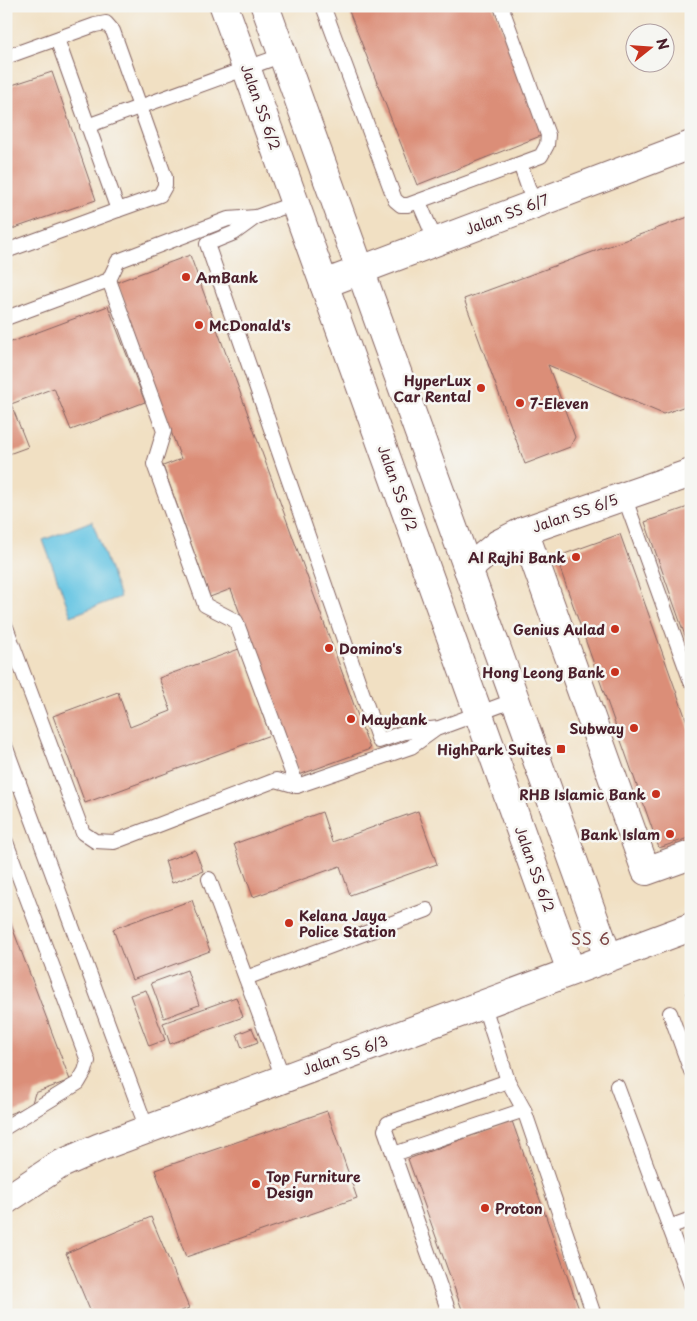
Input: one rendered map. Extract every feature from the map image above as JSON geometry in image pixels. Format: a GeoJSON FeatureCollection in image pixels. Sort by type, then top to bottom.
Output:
{"type":"FeatureCollection","features":[{"type":"Feature","properties":{"kind":"street","name":"Jalan SS 6/2"},"geometry":{"type":"LineString","coordinates":[[224,6],[571,971]]}},
{"type":"Feature","properties":{"kind":"street"},"geometry":{"type":"LineString","coordinates":[[265,6],[608,957]]}},
{"type":"Feature","properties":{"kind":"street","name":"Jalan SS 6/7"},"geometry":{"type":"LineString","coordinates":[[324,284],[691,145]]}},
{"type":"Feature","properties":{"kind":"street","name":"Jalan SS 6/5"},"geometry":{"type":"LineString","coordinates":[[468,569],[498,544],[524,532],[691,473]]}},
{"type":"Feature","properties":{"kind":"street"},"geometry":{"type":"LineString","coordinates":[[524,532],[646,871],[691,855]]}},
{"type":"Feature","properties":{"kind":"street","name":"Jalan SS 6/3"},"geometry":{"type":"LineString","coordinates":[[6,1200],[59,1165],[147,1128],[691,927]]}},
{"type":"Feature","properties":{"kind":"lane"},"geometry":{"type":"LineString","coordinates":[[323,6],[395,200],[401,205],[419,202],[541,156],[547,145],[548,135],[501,6]]}},
{"type":"Feature","properties":{"kind":"lane"},"geometry":{"type":"LineString","coordinates":[[6,57],[95,25],[106,23],[113,32],[165,177],[160,195],[6,251]]}},
{"type":"Feature","properties":{"kind":"lane"},"geometry":{"type":"LineString","coordinates":[[57,39],[118,210]]}},
{"type":"Feature","properties":{"kind":"lane"},"geometry":{"type":"LineString","coordinates":[[88,126],[283,55]]}},
{"type":"Feature","properties":{"kind":"lane"},"geometry":{"type":"LineString","coordinates":[[520,164],[534,204]]}},
{"type":"Feature","properties":{"kind":"lane"},"geometry":{"type":"LineString","coordinates":[[419,202],[436,242]]}},
{"type":"Feature","properties":{"kind":"lane"},"geometry":{"type":"LineString","coordinates":[[6,318],[109,280],[118,261],[228,219],[256,217],[295,203]]}},
{"type":"Feature","properties":{"kind":"lane"},"geometry":{"type":"LineString","coordinates":[[256,217],[234,233],[207,244],[379,741],[405,732],[439,728]]}},
{"type":"Feature","properties":{"kind":"lane"},"geometry":{"type":"LineString","coordinates":[[109,280],[164,431],[154,464],[206,605],[236,621],[297,786]]}},
{"type":"Feature","properties":{"kind":"lane"},"geometry":{"type":"LineString","coordinates":[[624,496],[691,682]]}},
{"type":"Feature","properties":{"kind":"lane"},"geometry":{"type":"LineString","coordinates":[[6,627],[83,833],[95,841],[114,842],[276,780],[297,786],[411,747],[439,728],[515,700]]}},
{"type":"Feature","properties":{"kind":"lane"},"geometry":{"type":"LineString","coordinates":[[6,748],[13,784],[147,1128]]}},
{"type":"Feature","properties":{"kind":"lane"},"geometry":{"type":"LineString","coordinates":[[6,842],[88,1061],[85,1071],[78,1082],[6,1126]]}},
{"type":"Feature","properties":{"kind":"lane"},"geometry":{"type":"LineString","coordinates":[[209,879],[283,1078]]}},
{"type":"Feature","properties":{"kind":"lane"},"geometry":{"type":"LineString","coordinates":[[246,978],[427,910]]}},
{"type":"Feature","properties":{"kind":"lane"},"geometry":{"type":"LineString","coordinates":[[483,1003],[508,1081],[524,1110],[594,1315]]}},
{"type":"Feature","properties":{"kind":"lane"},"geometry":{"type":"LineString","coordinates":[[670,1013],[691,1071]]}},
{"type":"Feature","properties":{"kind":"lane"},"geometry":{"type":"LineString","coordinates":[[450,1315],[385,1130],[388,1123],[508,1081]]}},
{"type":"Feature","properties":{"kind":"lane"},"geometry":{"type":"LineString","coordinates":[[617,1086],[690,1282]]}},
{"type":"Feature","properties":{"kind":"lane"},"geometry":{"type":"LineString","coordinates":[[394,1154],[524,1110]]}},
{"type":"Feature","properties":{"kind":"lane"},"geometry":{"type":"LineString","coordinates":[[669,1227],[691,1219]]}},
{"type":"Feature","properties":{"kind":"water"},"geometry":{"type":"Polygon","coordinates":[[[92,521],[120,597],[71,616],[43,540],[92,521]]]}},
{"type":"Feature","properties":{"kind":"building"},"geometry":{"type":"Polygon","coordinates":[[[347,6],[493,6],[543,135],[417,185],[347,6]]]}},
{"type":"Feature","properties":{"kind":"building"},"geometry":{"type":"Polygon","coordinates":[[[52,72],[96,200],[6,231],[6,87],[52,72]]]}},
{"type":"Feature","properties":{"kind":"building"},"geometry":{"type":"Polygon","coordinates":[[[691,216],[691,404],[663,414],[548,365],[575,437],[570,447],[525,464],[464,299],[691,216]]]}},
{"type":"Feature","properties":{"kind":"building"},"geometry":{"type":"Polygon","coordinates":[[[190,255],[370,749],[299,775],[231,589],[210,597],[163,466],[181,459],[117,282],[190,255]]]}},
{"type":"Feature","properties":{"kind":"building"},"geometry":{"type":"Polygon","coordinates":[[[108,306],[145,402],[71,430],[54,388],[11,404],[28,447],[6,455],[6,344],[108,306]]]}},
{"type":"Feature","properties":{"kind":"building"},"geometry":{"type":"Polygon","coordinates":[[[691,506],[691,650],[690,650],[645,522],[691,506]]]}},
{"type":"Feature","properties":{"kind":"building"},"geometry":{"type":"Polygon","coordinates":[[[620,534],[691,733],[691,837],[659,848],[556,557],[620,534]]]}},
{"type":"Feature","properties":{"kind":"building"},"geometry":{"type":"Polygon","coordinates":[[[239,649],[270,735],[85,803],[53,716],[118,692],[130,727],[171,711],[159,678],[239,649]]]}},
{"type":"Feature","properties":{"kind":"building"},"geometry":{"type":"Polygon","coordinates":[[[418,811],[437,864],[350,895],[340,866],[253,897],[234,844],[322,812],[332,842],[418,811]]]}},
{"type":"Feature","properties":{"kind":"building"},"geometry":{"type":"Polygon","coordinates":[[[195,850],[203,871],[172,883],[165,861],[195,850]]]}},
{"type":"Feature","properties":{"kind":"building"},"geometry":{"type":"Polygon","coordinates":[[[192,900],[210,951],[132,980],[113,929],[192,900]]]}},
{"type":"Feature","properties":{"kind":"building"},"geometry":{"type":"Polygon","coordinates":[[[6,911],[70,1080],[35,1093],[31,1106],[6,1115],[6,911]]]}},
{"type":"Feature","properties":{"kind":"building"},"geometry":{"type":"Polygon","coordinates":[[[187,970],[199,1005],[164,1018],[151,983],[187,970]]]}},
{"type":"Feature","properties":{"kind":"building"},"geometry":{"type":"Polygon","coordinates":[[[146,990],[165,1040],[149,1046],[130,995],[146,990]]]}},
{"type":"Feature","properties":{"kind":"building"},"geometry":{"type":"Polygon","coordinates":[[[691,990],[691,1005],[686,992],[691,990]]]}},
{"type":"Feature","properties":{"kind":"building"},"geometry":{"type":"Polygon","coordinates":[[[236,997],[243,1017],[170,1044],[163,1023],[236,997]]]}},
{"type":"Feature","properties":{"kind":"building"},"geometry":{"type":"Polygon","coordinates":[[[252,1028],[258,1042],[242,1048],[237,1034],[252,1028]]]}},
{"type":"Feature","properties":{"kind":"building","name":"Top Furniture Design"},"geometry":{"type":"Polygon","coordinates":[[[327,1111],[357,1198],[186,1257],[155,1170],[327,1111]]]}},
{"type":"Feature","properties":{"kind":"building"},"geometry":{"type":"Polygon","coordinates":[[[512,1121],[581,1315],[464,1315],[408,1159],[512,1121]]]}},
{"type":"Feature","properties":{"kind":"building"},"geometry":{"type":"Polygon","coordinates":[[[151,1217],[189,1308],[172,1315],[92,1315],[66,1253],[151,1217]]]}},
{"type":"Feature","properties":{"kind":"place","name":"AmBank"},"geometry":{"type":"Point","coordinates":[186,277]}},
{"type":"Feature","properties":{"kind":"place","name":"McDonald's"},"geometry":{"type":"Point","coordinates":[199,325]}},
{"type":"Feature","properties":{"kind":"place","name":"HyperLux Car Rental"},"geometry":{"type":"Point","coordinates":[481,388]}},
{"type":"Feature","properties":{"kind":"place","name":"7-Eleven"},"geometry":{"type":"Point","coordinates":[520,403]}},
{"type":"Feature","properties":{"kind":"place","name":"Al Rajhi Bank"},"geometry":{"type":"Point","coordinates":[576,557]}},
{"type":"Feature","properties":{"kind":"place","name":"Genius Aulad"},"geometry":{"type":"Point","coordinates":[615,629]}},
{"type":"Feature","properties":{"kind":"place","name":"Domino's"},"geometry":{"type":"Point","coordinates":[329,648]}},
{"type":"Feature","properties":{"kind":"place","name":"Hong Leong Bank"},"geometry":{"type":"Point","coordinates":[615,672]}},
{"type":"Feature","properties":{"kind":"place","name":"Maybank"},"geometry":{"type":"Point","coordinates":[351,719]}},
{"type":"Feature","properties":{"kind":"place","name":"Subway"},"geometry":{"type":"Point","coordinates":[634,728]}},
{"type":"Feature","properties":{"kind":"place","name":"HighPark Suites"},"geometry":{"type":"Point","coordinates":[561,749]}},
{"type":"Feature","properties":{"kind":"place","name":"RHB Islamic Bank"},"geometry":{"type":"Point","coordinates":[656,794]}},
{"type":"Feature","properties":{"kind":"place","name":"Bank Islam"},"geometry":{"type":"Point","coordinates":[670,834]}},
{"type":"Feature","properties":{"kind":"place","name":"Kelana Jaya Police Station"},"geometry":{"type":"Point","coordinates":[289,923]}},
{"type":"Feature","properties":{"kind":"place","name":"Top Furniture Design"},"geometry":{"type":"Point","coordinates":[256,1184]}},
{"type":"Feature","properties":{"kind":"place","name":"Proton"},"geometry":{"type":"Point","coordinates":[485,1208]}},
{"type":"Feature","properties":{"kind":"district","name":"SS 6"},"geometry":{"type":"Point","coordinates":[591,938]}}]}
